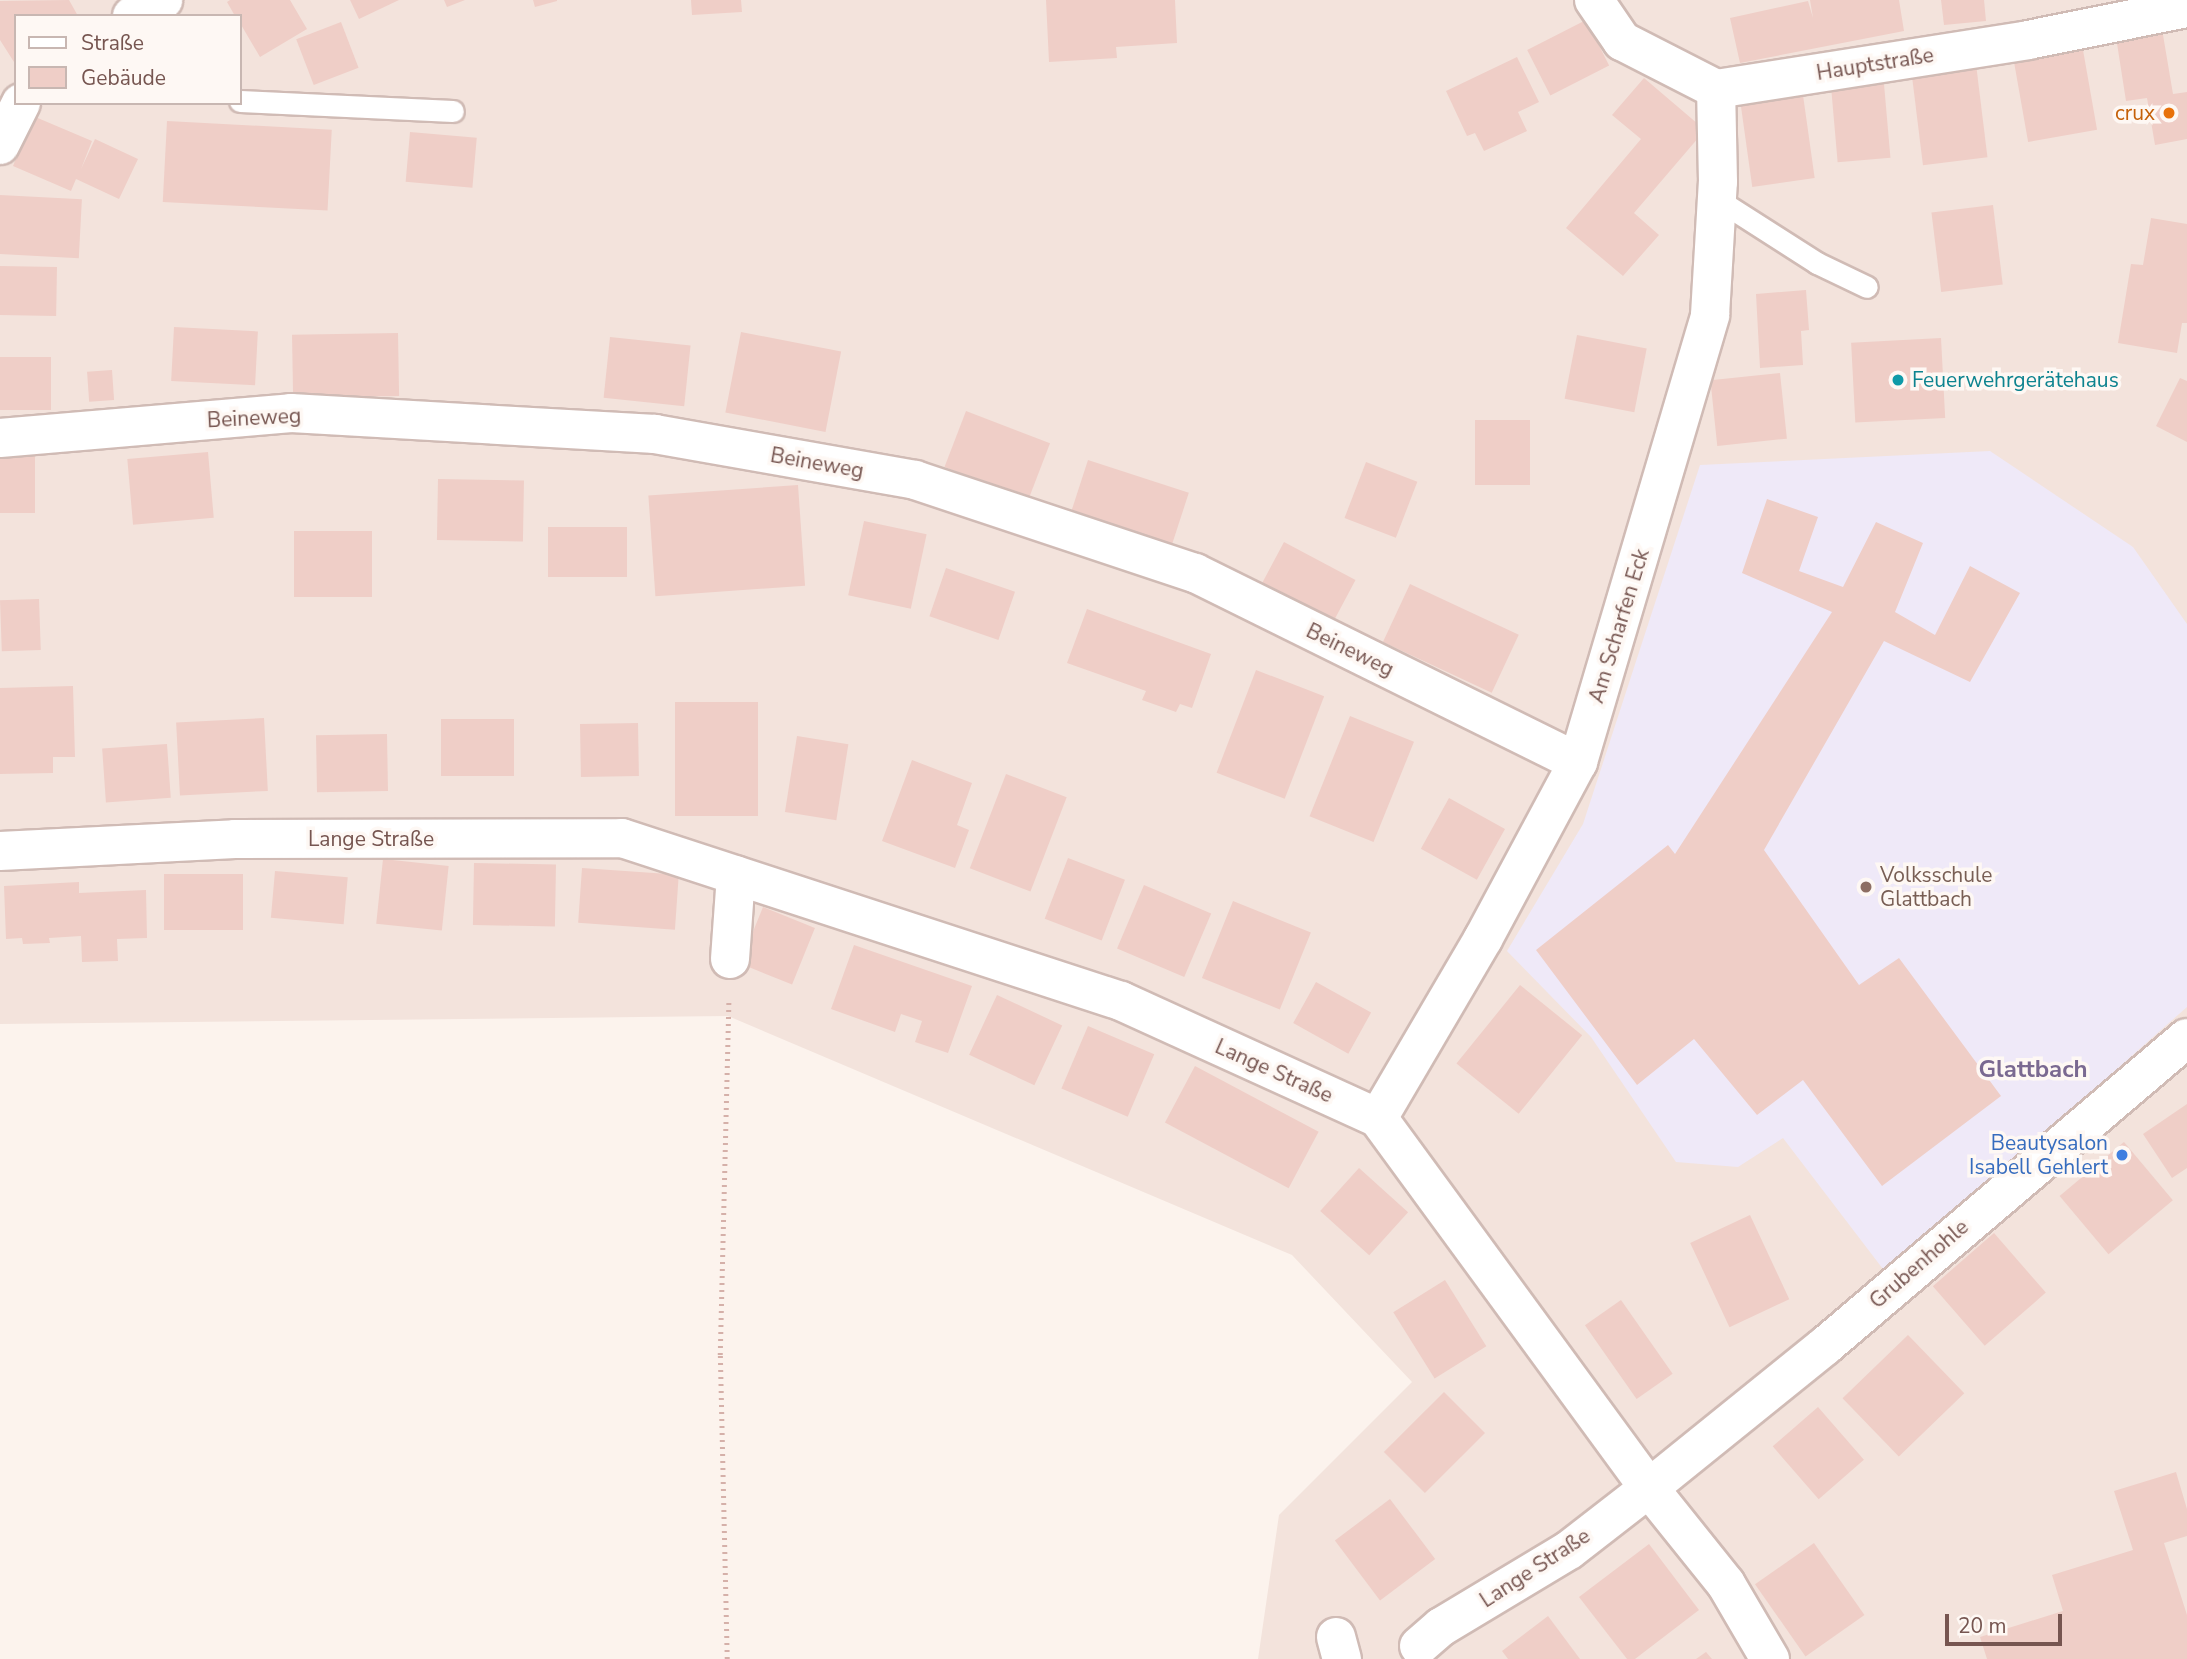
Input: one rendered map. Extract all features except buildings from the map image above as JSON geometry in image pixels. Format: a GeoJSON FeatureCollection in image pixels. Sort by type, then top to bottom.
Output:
{"type":"FeatureCollection","features":[{"type":"Feature","properties":{"kind":"street"},"geometry":{"type":"LineString","coordinates":[[136,14],[163,0]]}},
{"type":"Feature","properties":{"kind":"street"},"geometry":{"type":"LineString","coordinates":[[1594,0],[1622,41],[1716,89]]}},
{"type":"Feature","properties":{"kind":"street","name":"Hauptstraße"},"geometry":{"type":"LineString","coordinates":[[1716,89],[2028,40],[2187,8]]}},
{"type":"Feature","properties":{"kind":"street","name":"Am Scharfen Eck"},"geometry":{"type":"LineString","coordinates":[[1378,1118],[1483,939],[1578,762],[1710,315],[1717,199],[1716,89]]}},
{"type":"Feature","properties":{"kind":"street"},"geometry":{"type":"LineString","coordinates":[[0,145],[20,105]]}},
{"type":"Feature","properties":{"kind":"street","name":"Beineweg"},"geometry":{"type":"LineString","coordinates":[[0,438],[291,414],[655,434],[915,480],[1195,573],[1578,762]]}},
{"type":"Feature","properties":{"kind":"street","name":"Lange Straße"},"geometry":{"type":"LineString","coordinates":[[0,851],[235,839],[622,838],[1121,1001],[1378,1118],[1649,1488],[1726,1584],[1770,1659]]}},
{"type":"Feature","properties":{"kind":"street"},"geometry":{"type":"LineString","coordinates":[[730,959],[736,875]]}},
{"type":"Feature","properties":{"kind":"street","name":"Grubenhohle"},"geometry":{"type":"LineString","coordinates":[[1649,1488],[1825,1346],[2187,1038]]}},
{"type":"Feature","properties":{"kind":"street","name":"Lange Straße"},"geometry":{"type":"LineString","coordinates":[[1419,1646],[1441,1627],[1569,1550],[1649,1488]]}},
{"type":"Feature","properties":{"kind":"lane"},"geometry":{"type":"LineString","coordinates":[[242,101],[453,111]]}},
{"type":"Feature","properties":{"kind":"lane"},"geometry":{"type":"LineString","coordinates":[[1717,199],[1817,263],[1867,287]]}},
{"type":"Feature","properties":{"kind":"path"},"geometry":{"type":"LineString","coordinates":[[727,1659],[720,1354],[730,959]]}},
{"type":"Feature","properties":{"kind":"shaded area"},"geometry":{"type":"Polygon","coordinates":[[[0,0],[2187,0],[2187,1659],[1258,1659],[1279,1515],[1412,1382],[1292,1255],[728,1016],[0,1024],[0,0]]]}},
{"type":"Feature","properties":{"kind":"shaded area","name":"Volksschule Glattbach"},"geometry":{"type":"Polygon","coordinates":[[[1990,451],[2133,547],[2187,624],[2187,1007],[1886,1273],[1783,1138],[1738,1167],[1676,1162],[1591,1037],[1507,951],[1583,824],[1700,465],[1990,451]]]}},
{"type":"Feature","properties":{"kind":"place","name":"crux"},"geometry":{"type":"Point","coordinates":[2169,113]}},
{"type":"Feature","properties":{"kind":"place","name":"Feuerwehrgerätehaus"},"geometry":{"type":"Point","coordinates":[1898,380]}},
{"type":"Feature","properties":{"kind":"place","name":"Volksschule Glattbach"},"geometry":{"type":"Point","coordinates":[1866,887]}},
{"type":"Feature","properties":{"kind":"place","name":"Beautysalon Isabell Gehlert"},"geometry":{"type":"Point","coordinates":[2122,1155]}},
{"type":"Feature","properties":{"kind":"district","name":"Glattbach"},"geometry":{"type":"Point","coordinates":[2033,1070]}}]}
